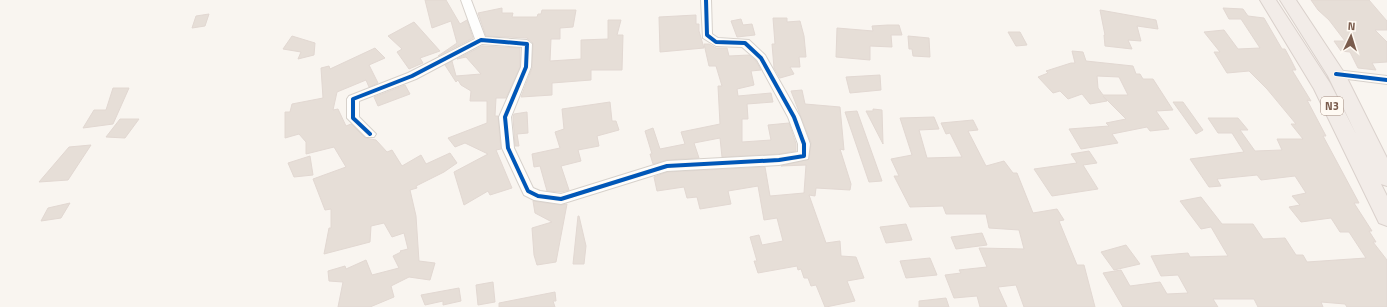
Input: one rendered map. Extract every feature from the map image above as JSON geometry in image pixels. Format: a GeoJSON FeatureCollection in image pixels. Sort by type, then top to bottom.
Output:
{"type":"FeatureCollection","features":[{"type":"Feature","properties":{"kind":"highway","name":"N3"},"geometry":{"type":"LineString","coordinates":[[1268,0],[1323,88],[1387,217]]}},
{"type":"Feature","properties":{"kind":"highway","name":"N3"},"geometry":{"type":"LineString","coordinates":[[1288,0],[1336,74],[1387,178]]}},
{"type":"Feature","properties":{"kind":"street"},"geometry":{"type":"LineString","coordinates":[[466,0],[481,40]]}},
{"type":"Feature","properties":{"kind":"street"},"geometry":{"type":"LineString","coordinates":[[370,134],[354,118],[353,99],[412,76],[481,40],[527,44],[526,67],[505,117],[508,148],[528,191],[538,196],[561,199],[667,166],[779,160],[804,156],[804,144],[794,118],[761,58],[745,43],[716,42],[707,35],[706,0]]}},
{"type":"Feature","properties":{"kind":"street"},"geometry":{"type":"LineString","coordinates":[[1336,74],[1387,80]]}},
{"type":"Feature","properties":{"kind":"building"},"geometry":{"type":"Polygon","coordinates":[[[425,0],[446,0],[460,24],[467,20],[473,38],[438,56],[457,43],[451,21],[432,28],[425,0]]]}},
{"type":"Feature","properties":{"kind":"building"},"geometry":{"type":"Polygon","coordinates":[[[1311,0],[1369,0],[1387,21],[1387,30],[1375,30],[1387,42],[1387,62],[1372,63],[1376,70],[1358,68],[1350,52],[1341,51],[1334,41],[1345,41],[1311,0]]]}},
{"type":"Feature","properties":{"kind":"building"},"geometry":{"type":"Polygon","coordinates":[[[502,8],[502,13],[513,13],[512,17],[537,17],[538,14],[541,14],[542,10],[576,10],[573,27],[560,28],[560,39],[551,39],[550,61],[581,59],[581,40],[608,39],[608,20],[621,20],[617,35],[623,35],[622,70],[591,70],[591,80],[552,83],[552,95],[521,97],[532,68],[533,43],[527,38],[486,36],[478,13],[502,8]]]}},
{"type":"Feature","properties":{"kind":"building"},"geometry":{"type":"Polygon","coordinates":[[[1223,8],[1243,9],[1248,16],[1264,18],[1282,49],[1285,49],[1296,70],[1292,70],[1311,101],[1307,100],[1326,136],[1323,136],[1359,203],[1354,203],[1372,231],[1369,231],[1376,242],[1373,242],[1387,260],[1387,307],[1347,307],[1345,304],[1321,302],[1323,307],[1258,307],[1254,299],[1213,299],[1218,307],[1123,307],[1103,273],[1121,270],[1130,286],[1160,282],[1167,294],[1188,293],[1178,275],[1161,276],[1151,256],[1188,253],[1190,257],[1228,256],[1211,227],[1201,229],[1180,201],[1201,197],[1222,224],[1253,224],[1263,239],[1285,238],[1296,255],[1303,255],[1307,262],[1366,258],[1349,232],[1340,232],[1331,218],[1301,222],[1289,207],[1300,205],[1292,196],[1306,193],[1295,176],[1261,180],[1257,175],[1217,179],[1221,186],[1209,187],[1190,159],[1244,152],[1232,133],[1218,133],[1208,118],[1238,118],[1248,130],[1240,130],[1255,151],[1282,150],[1277,139],[1303,139],[1291,124],[1296,124],[1267,89],[1249,71],[1227,73],[1214,52],[1220,52],[1204,32],[1224,30],[1238,49],[1260,48],[1241,19],[1229,19],[1223,8]]]}},
{"type":"Feature","properties":{"kind":"building"},"geometry":{"type":"Polygon","coordinates":[[[1100,10],[1156,20],[1158,29],[1137,26],[1141,41],[1128,40],[1132,49],[1105,46],[1105,35],[1100,10]]]}},
{"type":"Feature","properties":{"kind":"building"},"geometry":{"type":"Polygon","coordinates":[[[209,14],[205,26],[192,28],[196,16],[209,14]]]}},
{"type":"Feature","properties":{"kind":"building"},"geometry":{"type":"Polygon","coordinates":[[[696,15],[696,24],[699,24],[699,31],[704,48],[660,52],[659,17],[696,15]]]}},
{"type":"Feature","properties":{"kind":"building"},"geometry":{"type":"Polygon","coordinates":[[[773,18],[787,18],[787,22],[800,21],[804,36],[806,57],[799,57],[800,67],[790,67],[794,74],[780,78],[774,68],[772,44],[775,44],[773,18]]]}},
{"type":"Feature","properties":{"kind":"building"},"geometry":{"type":"Polygon","coordinates":[[[741,19],[743,25],[752,24],[755,35],[737,37],[731,21],[741,19]]]}},
{"type":"Feature","properties":{"kind":"building"},"geometry":{"type":"Polygon","coordinates":[[[414,22],[440,51],[420,58],[423,63],[409,69],[397,52],[402,49],[388,36],[414,22]]]}},
{"type":"Feature","properties":{"kind":"building"},"geometry":{"type":"Polygon","coordinates":[[[899,25],[902,35],[891,35],[892,47],[870,46],[870,60],[836,57],[837,28],[873,31],[872,26],[899,25]]]}},
{"type":"Feature","properties":{"kind":"building"},"geometry":{"type":"Polygon","coordinates":[[[1008,32],[1020,32],[1027,45],[1016,46],[1008,32]]]}},
{"type":"Feature","properties":{"kind":"building"},"geometry":{"type":"Polygon","coordinates":[[[292,36],[315,43],[314,55],[298,59],[301,52],[283,49],[292,36]]]}},
{"type":"Feature","properties":{"kind":"building"},"geometry":{"type":"Polygon","coordinates":[[[908,36],[929,38],[930,57],[913,56],[912,49],[909,49],[908,36]]]}},
{"type":"Feature","properties":{"kind":"building"},"geometry":{"type":"Polygon","coordinates":[[[704,44],[709,44],[716,48],[727,48],[729,56],[749,55],[756,61],[761,70],[751,71],[754,85],[737,89],[738,96],[771,93],[773,102],[747,104],[748,119],[742,119],[742,142],[771,140],[768,125],[789,123],[796,144],[796,151],[779,154],[722,157],[720,138],[694,143],[699,158],[667,160],[653,164],[650,154],[652,154],[645,131],[653,128],[660,149],[685,144],[681,132],[720,124],[718,86],[722,86],[716,66],[709,66],[704,44]]]}},
{"type":"Feature","properties":{"kind":"building"},"geometry":{"type":"Polygon","coordinates":[[[482,46],[520,48],[520,67],[506,98],[496,98],[495,116],[498,116],[501,149],[496,150],[512,188],[490,195],[488,191],[464,205],[454,172],[488,154],[465,143],[455,147],[448,138],[487,123],[487,101],[470,101],[471,91],[461,85],[458,80],[456,82],[445,65],[452,61],[456,76],[481,74],[466,57],[457,59],[482,46]]]}},
{"type":"Feature","properties":{"kind":"building"},"geometry":{"type":"Polygon","coordinates":[[[375,48],[385,58],[369,65],[378,83],[369,87],[366,80],[337,92],[333,110],[338,109],[346,126],[351,124],[365,138],[376,140],[387,152],[392,150],[402,166],[421,155],[426,164],[450,153],[457,163],[444,172],[416,186],[417,188],[410,190],[416,216],[419,261],[435,263],[430,280],[409,277],[391,286],[394,297],[370,307],[338,307],[343,282],[329,281],[328,271],[345,266],[346,269],[366,260],[372,275],[399,268],[393,256],[401,252],[400,251],[408,249],[404,233],[392,237],[384,223],[371,226],[370,242],[324,254],[329,228],[331,228],[331,209],[325,210],[313,179],[346,167],[334,147],[306,154],[306,142],[299,134],[285,138],[285,112],[290,112],[292,104],[323,98],[321,68],[329,66],[330,69],[375,48]]]}},
{"type":"Feature","properties":{"kind":"building"},"geometry":{"type":"Polygon","coordinates":[[[1072,51],[1083,52],[1086,61],[1133,66],[1136,74],[1140,74],[1143,79],[1153,79],[1173,110],[1156,111],[1169,129],[1150,131],[1147,127],[1112,134],[1118,143],[1081,149],[1069,129],[1109,126],[1106,123],[1126,119],[1103,96],[1107,101],[1090,104],[1082,94],[1068,99],[1060,91],[1053,93],[1038,77],[1048,73],[1046,71],[1075,63],[1072,51]],[[1097,76],[1098,88],[1103,95],[1128,95],[1119,77],[1097,76]]]}},
{"type":"Feature","properties":{"kind":"building"},"geometry":{"type":"Polygon","coordinates":[[[880,75],[881,90],[850,93],[846,77],[880,75]]]}},
{"type":"Feature","properties":{"kind":"building"},"geometry":{"type":"Polygon","coordinates":[[[405,85],[410,94],[378,106],[374,97],[405,85]]]}},
{"type":"Feature","properties":{"kind":"building"},"geometry":{"type":"Polygon","coordinates":[[[113,88],[129,88],[113,124],[83,128],[94,110],[106,110],[113,88]]]}},
{"type":"Feature","properties":{"kind":"building"},"geometry":{"type":"Polygon","coordinates":[[[802,90],[805,104],[840,107],[844,150],[840,149],[851,184],[850,190],[816,188],[815,196],[809,195],[826,243],[840,241],[841,256],[856,257],[864,278],[847,281],[855,301],[826,307],[816,285],[811,286],[808,278],[804,278],[801,269],[798,270],[797,266],[758,273],[754,261],[757,261],[750,237],[759,235],[762,245],[783,241],[777,218],[764,220],[758,186],[728,191],[731,204],[700,209],[697,197],[687,198],[684,187],[657,191],[654,177],[667,172],[765,167],[770,196],[804,193],[806,165],[781,166],[809,159],[811,143],[791,91],[802,90]]]}},
{"type":"Feature","properties":{"kind":"building"},"geometry":{"type":"Polygon","coordinates":[[[610,102],[612,121],[616,121],[619,130],[597,136],[599,146],[578,150],[581,161],[561,166],[569,190],[561,192],[547,191],[540,166],[534,167],[532,154],[560,148],[555,132],[564,129],[562,109],[610,102]]]}},
{"type":"Feature","properties":{"kind":"building"},"geometry":{"type":"Polygon","coordinates":[[[1173,102],[1183,102],[1203,130],[1196,134],[1173,102]]]}},
{"type":"Feature","properties":{"kind":"building"},"geometry":{"type":"Polygon","coordinates":[[[873,109],[882,110],[883,144],[866,111],[873,111],[873,109]]]}},
{"type":"Feature","properties":{"kind":"building"},"geometry":{"type":"Polygon","coordinates":[[[857,111],[882,181],[869,182],[845,112],[857,111]]]}},
{"type":"Feature","properties":{"kind":"building"},"geometry":{"type":"Polygon","coordinates":[[[527,112],[528,133],[517,134],[519,146],[515,146],[514,114],[527,112]]]}},
{"type":"Feature","properties":{"kind":"building"},"geometry":{"type":"Polygon","coordinates":[[[934,117],[939,129],[919,130],[927,158],[962,157],[950,133],[946,134],[941,123],[973,120],[978,130],[968,131],[986,166],[1004,161],[1013,173],[1017,173],[1033,213],[1057,209],[1064,220],[1059,221],[1077,265],[1084,265],[1095,307],[1024,307],[1016,285],[998,287],[1007,307],[980,307],[977,296],[954,298],[945,275],[961,273],[959,270],[987,267],[979,248],[1024,249],[1019,230],[989,228],[986,214],[946,214],[943,206],[910,207],[894,176],[899,176],[891,159],[912,155],[900,118],[934,117]]]}},
{"type":"Feature","properties":{"kind":"building"},"geometry":{"type":"Polygon","coordinates":[[[120,119],[139,119],[125,138],[106,137],[120,119]]]}},
{"type":"Feature","properties":{"kind":"building"},"geometry":{"type":"Polygon","coordinates":[[[91,145],[68,180],[39,182],[69,147],[91,145]]]}},
{"type":"Feature","properties":{"kind":"building"},"geometry":{"type":"Polygon","coordinates":[[[1089,151],[1097,163],[1083,165],[1098,189],[1052,196],[1034,169],[1077,163],[1071,154],[1089,151]]]}},
{"type":"Feature","properties":{"kind":"building"},"geometry":{"type":"Polygon","coordinates":[[[310,156],[313,175],[294,177],[288,163],[310,156]]]}},
{"type":"Feature","properties":{"kind":"building"},"geometry":{"type":"Polygon","coordinates":[[[533,201],[561,205],[567,204],[556,262],[537,265],[534,255],[532,228],[552,222],[535,213],[533,201]]]}},
{"type":"Feature","properties":{"kind":"building"},"geometry":{"type":"Polygon","coordinates":[[[70,203],[61,218],[41,221],[48,208],[70,203]]]}},
{"type":"Feature","properties":{"kind":"building"},"geometry":{"type":"Polygon","coordinates":[[[578,216],[586,246],[584,264],[573,264],[578,216]]]}},
{"type":"Feature","properties":{"kind":"building"},"geometry":{"type":"Polygon","coordinates":[[[906,224],[912,240],[886,243],[880,227],[906,224]]]}},
{"type":"Feature","properties":{"kind":"building"},"geometry":{"type":"Polygon","coordinates":[[[982,233],[987,245],[956,249],[951,237],[982,233]]]}},
{"type":"Feature","properties":{"kind":"building"},"geometry":{"type":"Polygon","coordinates":[[[1126,245],[1140,264],[1114,270],[1101,252],[1126,245]]]}},
{"type":"Feature","properties":{"kind":"building"},"geometry":{"type":"Polygon","coordinates":[[[930,258],[937,275],[906,278],[900,261],[930,258]]]}},
{"type":"Feature","properties":{"kind":"building"},"geometry":{"type":"Polygon","coordinates":[[[493,282],[495,302],[478,305],[476,285],[493,282]]]}},
{"type":"Feature","properties":{"kind":"building"},"geometry":{"type":"Polygon","coordinates":[[[459,288],[461,301],[443,305],[443,301],[425,305],[421,295],[459,288]]]}},
{"type":"Feature","properties":{"kind":"building"},"geometry":{"type":"Polygon","coordinates":[[[555,292],[556,301],[553,301],[555,307],[499,307],[499,303],[555,292]]]}},
{"type":"Feature","properties":{"kind":"building"},"geometry":{"type":"Polygon","coordinates":[[[946,298],[949,307],[919,307],[919,301],[946,298]]]}},
{"type":"Feature","properties":{"kind":"cycle path"},"geometry":{"type":"LineString","coordinates":[[370,134],[353,118],[353,99],[412,76],[481,40],[527,44],[526,67],[505,117],[508,148],[528,191],[538,196],[561,199],[667,166],[779,160],[804,156],[804,144],[794,117],[761,58],[745,43],[716,42],[707,35],[706,0]]}},
{"type":"Feature","properties":{"kind":"cycle path"},"geometry":{"type":"LineString","coordinates":[[1336,74],[1387,80]]}}]}
